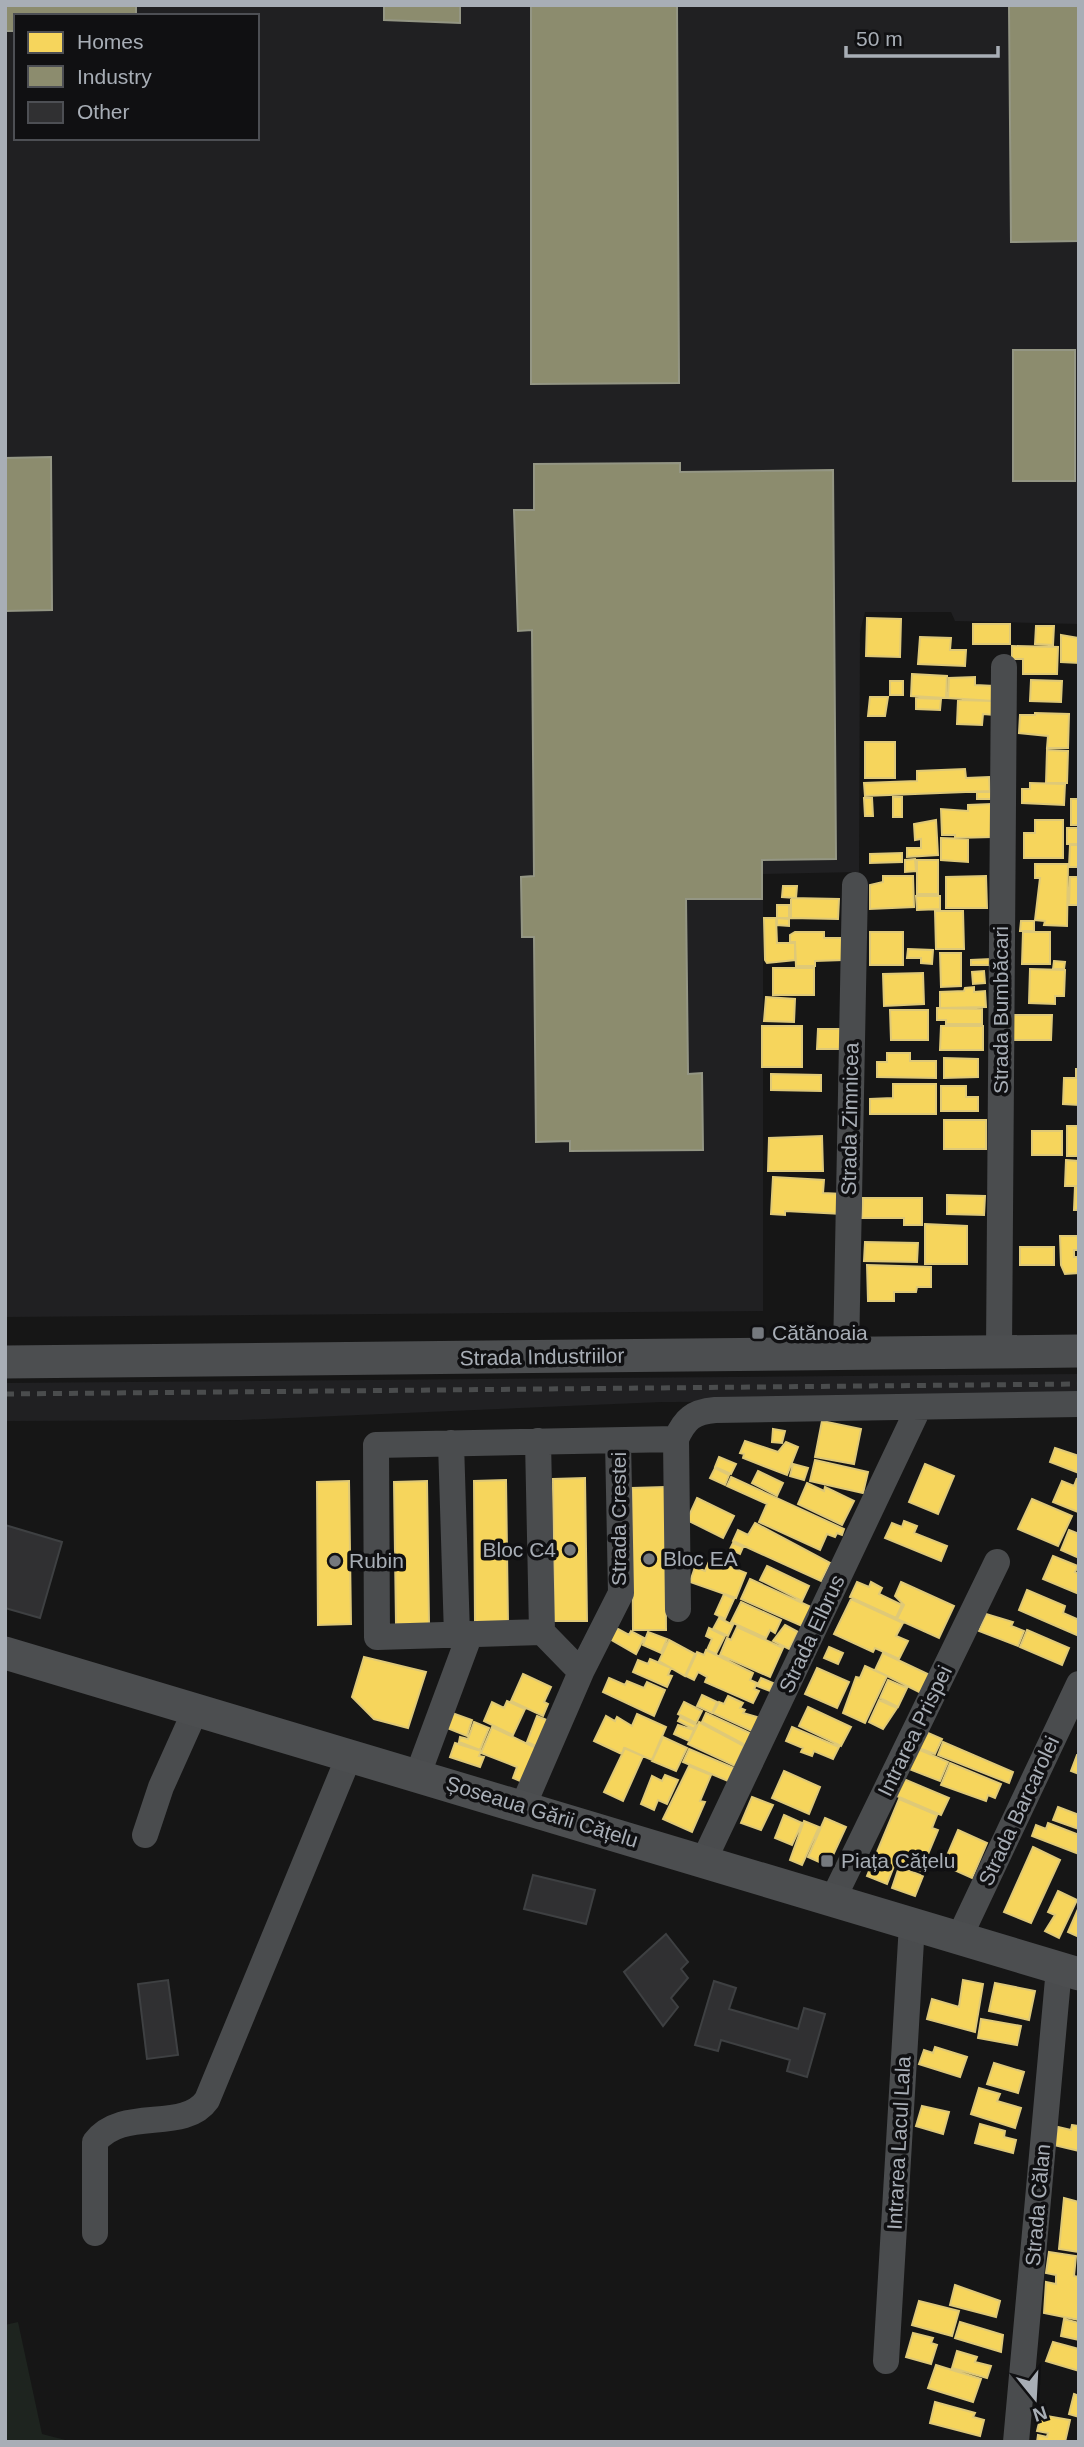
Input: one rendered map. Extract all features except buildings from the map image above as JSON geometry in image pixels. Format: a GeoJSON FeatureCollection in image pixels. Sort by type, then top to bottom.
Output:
{"type":"FeatureCollection","features":[{"type":"Feature","properties":{"kind":"main road","name":"Strada Industriilor"},"geometry":{"type":"LineString","coordinates":[[5,1362],[846,1354],[1077,1348]]}},
{"type":"Feature","properties":{"kind":"main road","name":"Șoseaua Gării Cățelu"},"geometry":{"type":"LineString","coordinates":[[5,1653],[418,1774],[1069,1971]]}},
{"type":"Feature","properties":{"kind":"street","name":"Strada Bumbăcari"},"geometry":{"type":"LineString","coordinates":[[999,1352],[1004,667]]}},
{"type":"Feature","properties":{"kind":"street","name":"Strada Zimnicea"},"geometry":{"type":"LineString","coordinates":[[846,1354],[855,885]]}},
{"type":"Feature","properties":{"kind":"street"},"geometry":{"type":"LineString","coordinates":[[678,1609],[676,1439],[684,1423],[700,1412],[750,1408],[1079,1405]]}},
{"type":"Feature","properties":{"kind":"street","name":"Strada Elbrus"},"geometry":{"type":"LineString","coordinates":[[704,1860],[919,1407]]}},
{"type":"Feature","properties":{"kind":"street"},"geometry":{"type":"LineString","coordinates":[[542,1632],[377,1637],[376,1445],[676,1439]]}},
{"type":"Feature","properties":{"kind":"street"},"geometry":{"type":"LineString","coordinates":[[538,1441],[542,1632],[581,1672]]}},
{"type":"Feature","properties":{"kind":"street","name":"Strada Crestei"},"geometry":{"type":"LineString","coordinates":[[523,1806],[581,1672],[621,1593],[618,1441]]}},
{"type":"Feature","properties":{"kind":"street"},"geometry":{"type":"LineString","coordinates":[[418,1774],[464,1635],[451,1443]]}},
{"type":"Feature","properties":{"kind":"street","name":"Intrarea Prispei"},"geometry":{"type":"LineString","coordinates":[[833,1899],[997,1562]]}},
{"type":"Feature","properties":{"kind":"street","name":"Strada Barcarolei"},"geometry":{"type":"LineString","coordinates":[[959,1938],[1079,1684]]}},
{"type":"Feature","properties":{"kind":"street"},"geometry":{"type":"LineString","coordinates":[[145,1835],[160,1787],[196,1709]]}},
{"type":"Feature","properties":{"kind":"street"},"geometry":{"type":"LineString","coordinates":[[95,2233],[95,2142],[111,2128],[192,2113],[207,2100],[350,1754]]}},
{"type":"Feature","properties":{"kind":"street","name":"Intrarea Lacul Lala"},"geometry":{"type":"LineString","coordinates":[[886,2361],[912,1924]]}},
{"type":"Feature","properties":{"kind":"street","name":"Strada Călan"},"geometry":{"type":"LineString","coordinates":[[1016,2442],[1069,1971]]}},
{"type":"Feature","properties":{"kind":"shaded area"},"geometry":{"type":"Polygon","coordinates":[[[5,5],[1079,5],[1079,624],[955,621],[951,612],[865,612],[860,632],[859,872],[763,874],[763,1311],[5,1317],[5,5]]]}},
{"type":"Feature","properties":{"kind":"shaded area"},"geometry":{"type":"Polygon","coordinates":[[[1079,1374],[1079,1401],[662,1402],[241,1420],[5,1421],[5,1383],[1079,1374]]]}},
{"type":"Feature","properties":{"kind":"shaded area"},"geometry":{"type":"Polygon","coordinates":[[[18,2322],[42,2434],[73,2442],[5,2442],[5,2325],[18,2322]]]}},
{"type":"Feature","properties":{"kind":"railway"},"geometry":{"type":"LineString","coordinates":[[5,1394],[1079,1384]]}},
{"type":"Feature","properties":{"kind":"place","name":"Cătănoaia"},"geometry":{"type":"Point","coordinates":[758,1333]}},
{"type":"Feature","properties":{"kind":"place","name":"Bloc C4"},"geometry":{"type":"Point","coordinates":[570,1550]}},
{"type":"Feature","properties":{"kind":"place","name":"Bloc EA"},"geometry":{"type":"Point","coordinates":[649,1559]}},
{"type":"Feature","properties":{"kind":"place","name":"Rubin"},"geometry":{"type":"Point","coordinates":[335,1561]}},
{"type":"Feature","properties":{"kind":"place","name":"Piața Cățelu"},"geometry":{"type":"Point","coordinates":[827,1861]}}]}
